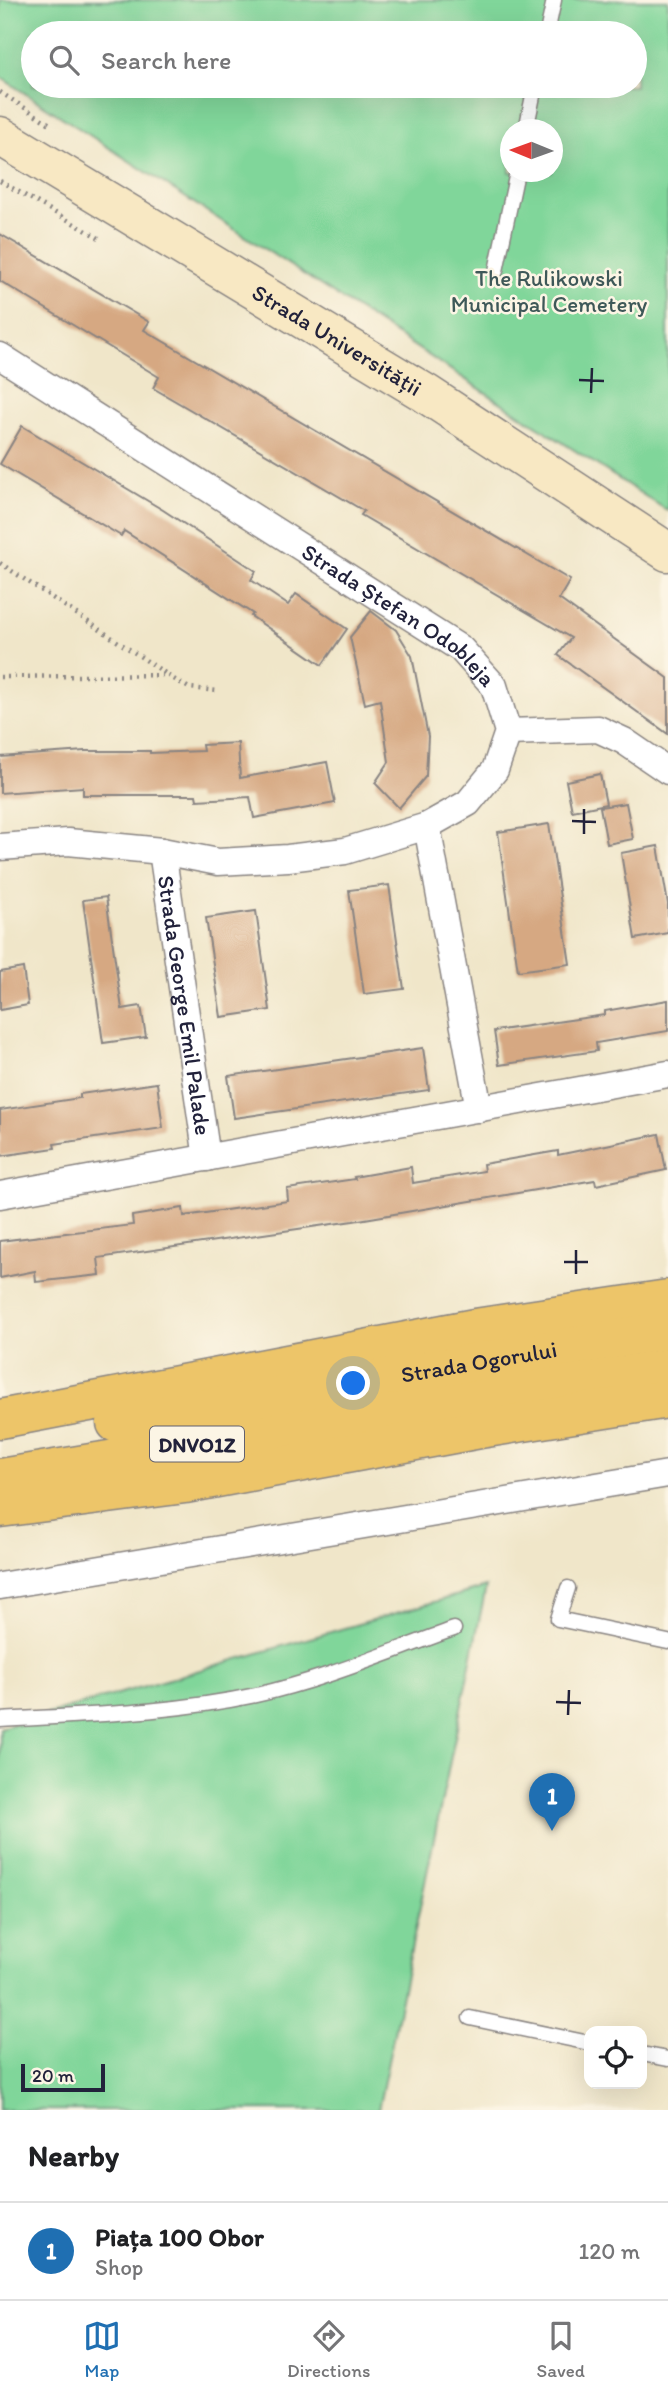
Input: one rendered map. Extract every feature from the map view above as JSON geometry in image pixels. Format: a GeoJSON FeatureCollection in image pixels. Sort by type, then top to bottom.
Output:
{"type":"FeatureCollection","features":[{"type":"Feature","properties":{"kind":"highway"},"geometry":{"type":"LineString","coordinates":[[0,1419],[463,1331],[668,1299]]}},
{"type":"Feature","properties":{"kind":"highway","name":"Strada Ogorului"},"geometry":{"type":"LineString","coordinates":[[0,1441],[668,1330]]}},
{"type":"Feature","properties":{"kind":"highway","name":"Strada Ogorului"},"geometry":{"type":"LineString","coordinates":[[0,1478],[668,1368]]}},
{"type":"Feature","properties":{"kind":"highway"},"geometry":{"type":"LineString","coordinates":[[0,1508],[185,1484],[480,1429],[668,1399]]}},
{"type":"Feature","properties":{"kind":"main road","name":"Strada Universității"},"geometry":{"type":"LineString","coordinates":[[0,136],[425,394],[668,552]]}},
{"type":"Feature","properties":{"kind":"street","name":"Strada Ștefan Odobleja"},"geometry":{"type":"LineString","coordinates":[[0,356],[461,649],[494,686],[508,732]]}},
{"type":"Feature","properties":{"kind":"street"},"geometry":{"type":"LineString","coordinates":[[1,848],[68,842],[162,851],[218,862],[345,851],[427,827],[468,803],[495,770],[508,732],[598,729],[624,741],[668,771]]}},
{"type":"Feature","properties":{"kind":"street"},"geometry":{"type":"LineString","coordinates":[[427,827],[479,1109]]}},
{"type":"Feature","properties":{"kind":"street","name":"Strada George Emil Palade"},"geometry":{"type":"LineString","coordinates":[[162,851],[207,1158]]}},
{"type":"Feature","properties":{"kind":"street","name":"Strada George Emil Palade"},"geometry":{"type":"LineString","coordinates":[[0,1195],[668,1074]]}},
{"type":"Feature","properties":{"kind":"street"},"geometry":{"type":"LineString","coordinates":[[0,1586],[668,1474]]}},
{"type":"Feature","properties":{"kind":"lane"},"geometry":{"type":"LineString","coordinates":[[550,21],[554,0]]}},
{"type":"Feature","properties":{"kind":"lane"},"geometry":{"type":"LineString","coordinates":[[528,119],[533,98]]}},
{"type":"Feature","properties":{"kind":"lane"},"geometry":{"type":"LineString","coordinates":[[496,271],[515,182]]}},
{"type":"Feature","properties":{"kind":"lane"},"geometry":{"type":"LineString","coordinates":[[568,1588],[558,1619],[668,1642]]}},
{"type":"Feature","properties":{"kind":"lane"},"geometry":{"type":"LineString","coordinates":[[0,1720],[198,1706],[255,1695],[284,1688],[454,1629]]}},
{"type":"Feature","properties":{"kind":"lane"},"geometry":{"type":"LineString","coordinates":[[470,2018],[584,2042]]}},
{"type":"Feature","properties":{"kind":"lane"},"geometry":{"type":"LineString","coordinates":[[647,2054],[668,2059]]}},
{"type":"Feature","properties":{"kind":"path"},"geometry":{"type":"LineString","coordinates":[[0,563],[189,688],[218,691]]}},
{"type":"Feature","properties":{"kind":"path"},"geometry":{"type":"LineString","coordinates":[[0,677],[167,675]]}},
{"type":"Feature","properties":{"kind":"green space","name":"The Rulikowski Municipal Cemetery"},"geometry":{"type":"Polygon","coordinates":[[[0,0],[668,0],[668,511],[32,98],[647,98],[647,21],[21,21],[21,91],[0,77],[0,0]]]}},
{"type":"Feature","properties":{"kind":"green space"},"geometry":{"type":"Polygon","coordinates":[[[486,1587],[378,2110],[0,2110],[0,1728],[486,1587]]]}},
{"type":"Feature","properties":{"kind":"building"},"geometry":{"type":"Polygon","coordinates":[[[0,234],[149,322],[144,330],[570,580],[559,599],[668,678],[668,734],[558,655],[571,638],[361,515],[364,511],[153,388],[159,377],[0,281],[0,234]]]}},
{"type":"Feature","properties":{"kind":"building"},"geometry":{"type":"Polygon","coordinates":[[[22,426],[163,510],[256,571],[251,580],[288,605],[296,594],[347,629],[322,665],[251,616],[253,614],[124,531],[121,536],[0,464],[22,426]]]}},
{"type":"Feature","properties":{"kind":"building"},"geometry":{"type":"Polygon","coordinates":[[[371,611],[396,630],[412,656],[428,736],[426,776],[399,808],[375,783],[389,762],[380,700],[365,704],[350,637],[371,611]]]}},
{"type":"Feature","properties":{"kind":"building"},"geometry":{"type":"Polygon","coordinates":[[[238,743],[240,778],[327,762],[335,803],[254,818],[250,797],[197,800],[196,795],[83,795],[83,787],[0,793],[0,757],[85,751],[203,751],[202,745],[238,743]]]}},
{"type":"Feature","properties":{"kind":"building"},"geometry":{"type":"Polygon","coordinates":[[[600,774],[606,804],[572,811],[566,781],[600,774]]]}},
{"type":"Feature","properties":{"kind":"building"},"geometry":{"type":"Polygon","coordinates":[[[626,803],[633,839],[607,844],[600,807],[626,803]]]}},
{"type":"Feature","properties":{"kind":"building"},"geometry":{"type":"Polygon","coordinates":[[[549,824],[570,964],[518,971],[498,832],[549,824]]]}},
{"type":"Feature","properties":{"kind":"building"},"geometry":{"type":"Polygon","coordinates":[[[658,846],[668,904],[668,933],[635,939],[621,853],[658,846]]]}},
{"type":"Feature","properties":{"kind":"building"},"geometry":{"type":"Polygon","coordinates":[[[389,885],[404,989],[364,994],[349,890],[389,885]]]}},
{"type":"Feature","properties":{"kind":"building"},"geometry":{"type":"Polygon","coordinates":[[[106,897],[122,1009],[141,1006],[146,1037],[103,1043],[83,900],[106,897]]]}},
{"type":"Feature","properties":{"kind":"building"},"geometry":{"type":"Polygon","coordinates":[[[256,911],[270,1010],[221,1017],[206,918],[256,911]]]}},
{"type":"Feature","properties":{"kind":"building"},"geometry":{"type":"Polygon","coordinates":[[[23,968],[28,1005],[0,1010],[0,972],[23,968]]]}},
{"type":"Feature","properties":{"kind":"building"},"geometry":{"type":"Polygon","coordinates":[[[668,1000],[668,1031],[596,1043],[597,1051],[499,1065],[494,1031],[605,1015],[605,1011],[668,1000]]]}},
{"type":"Feature","properties":{"kind":"building"},"geometry":{"type":"Polygon","coordinates":[[[423,1048],[429,1090],[234,1118],[228,1076],[423,1048]]]}},
{"type":"Feature","properties":{"kind":"building"},"geometry":{"type":"Polygon","coordinates":[[[157,1083],[163,1128],[54,1144],[55,1148],[0,1156],[0,1110],[80,1098],[80,1094],[157,1083]]]}},
{"type":"Feature","properties":{"kind":"building"},"geometry":{"type":"Polygon","coordinates":[[[659,1134],[666,1170],[596,1185],[595,1180],[353,1221],[98,1258],[100,1275],[36,1282],[35,1271],[0,1278],[0,1241],[133,1225],[132,1216],[183,1208],[184,1216],[288,1201],[287,1189],[411,1167],[413,1183],[484,1171],[483,1164],[558,1151],[558,1155],[659,1134]]]}},
{"type":"Feature","properties":{"kind":"place","name":"Piața 100 Obor"},"geometry":{"type":"Point","coordinates":[552,1831]}}]}
